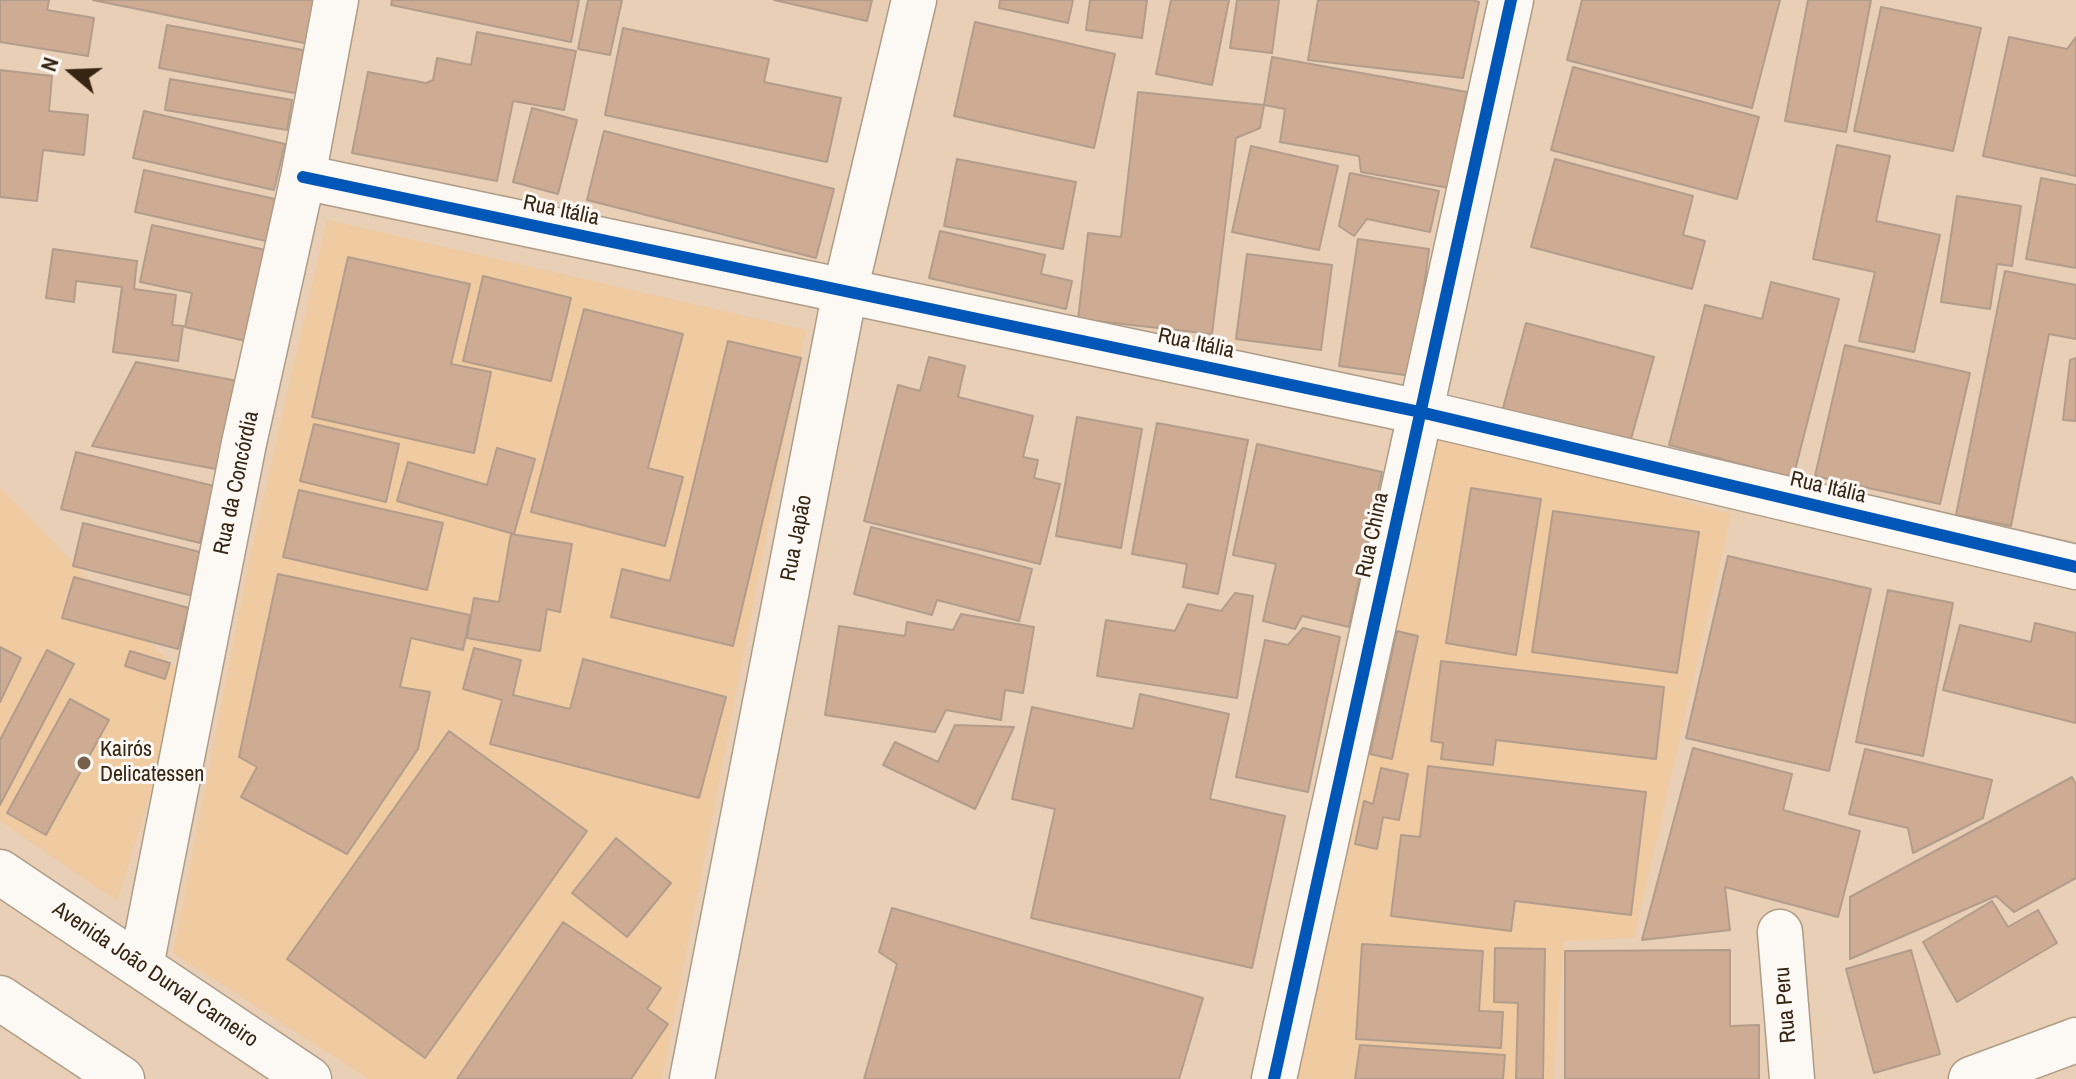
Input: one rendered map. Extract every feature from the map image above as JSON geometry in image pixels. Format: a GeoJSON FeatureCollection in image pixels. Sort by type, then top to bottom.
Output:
{"type":"FeatureCollection","features":[{"type":"Feature","properties":{"kind":"street","name":"Rua da Concórdia"},"geometry":{"type":"LineString","coordinates":[[141,966],[241,458],[303,177],[336,0]]}},
{"type":"Feature","properties":{"kind":"street","name":"Rua Japão"},"geometry":{"type":"LineString","coordinates":[[692,1079],[845,291],[914,0]]}},
{"type":"Feature","properties":{"kind":"street","name":"Rua China"},"geometry":{"type":"LineString","coordinates":[[1274,1079],[1511,0]]}},
{"type":"Feature","properties":{"kind":"street","name":"Rua Itália"},"geometry":{"type":"LineString","coordinates":[[303,177],[1420,412],[2076,567]]}},
{"type":"Feature","properties":{"kind":"street","name":"Avenida João Durval Carneiro"},"geometry":{"type":"LineString","coordinates":[[0,872],[309,1079]]}},
{"type":"Feature","properties":{"kind":"street","name":"Rua Peru"},"geometry":{"type":"LineString","coordinates":[[1780,932],[1792,1079]]}},
{"type":"Feature","properties":{"kind":"street"},"geometry":{"type":"LineString","coordinates":[[0,998],[121,1079]]}},
{"type":"Feature","properties":{"kind":"street"},"geometry":{"type":"LineString","coordinates":[[1971,1079],[2076,1040]]}},
{"type":"Feature","properties":{"kind":"shaded area"},"geometry":{"type":"Polygon","coordinates":[[[327,220],[806,330],[662,1079],[369,1079],[173,953],[250,557],[327,220]]]}},
{"type":"Feature","properties":{"kind":"shaded area"},"geometry":{"type":"Polygon","coordinates":[[[1430,429],[1731,514],[1634,938],[1564,941],[1553,1079],[1291,1079],[1430,429]]]}},
{"type":"Feature","properties":{"kind":"shaded area"},"geometry":{"type":"Polygon","coordinates":[[[0,487],[170,663],[188,676],[117,901],[0,821],[0,487]]]}},
{"type":"Feature","properties":{"kind":"building"},"geometry":{"type":"Polygon","coordinates":[[[0,0],[49,0],[47,10],[94,18],[88,56],[0,42],[0,0]]]}},
{"type":"Feature","properties":{"kind":"building"},"geometry":{"type":"Polygon","coordinates":[[[93,0],[317,0],[309,44],[93,0]]]}},
{"type":"Feature","properties":{"kind":"building"},"geometry":{"type":"Polygon","coordinates":[[[392,0],[579,0],[571,42],[391,5],[392,0]]]}},
{"type":"Feature","properties":{"kind":"building"},"geometry":{"type":"Polygon","coordinates":[[[588,0],[622,0],[610,55],[578,49],[588,0]]]}},
{"type":"Feature","properties":{"kind":"building"},"geometry":{"type":"Polygon","coordinates":[[[774,0],[872,0],[867,21],[774,0]]]}},
{"type":"Feature","properties":{"kind":"building"},"geometry":{"type":"Polygon","coordinates":[[[1000,0],[1073,0],[1068,23],[999,8],[1000,0]]]}},
{"type":"Feature","properties":{"kind":"building"},"geometry":{"type":"Polygon","coordinates":[[[1090,0],[1147,0],[1142,38],[1086,30],[1090,0]]]}},
{"type":"Feature","properties":{"kind":"building"},"geometry":{"type":"Polygon","coordinates":[[[1171,0],[1229,0],[1212,85],[1156,74],[1171,0]]]}},
{"type":"Feature","properties":{"kind":"building"},"geometry":{"type":"Polygon","coordinates":[[[1237,0],[1279,0],[1272,53],[1230,48],[1237,0]]]}},
{"type":"Feature","properties":{"kind":"building"},"geometry":{"type":"Polygon","coordinates":[[[1318,0],[1479,2],[1463,78],[1308,60],[1318,0]]]}},
{"type":"Feature","properties":{"kind":"building"},"geometry":{"type":"Polygon","coordinates":[[[1582,0],[1780,0],[1752,108],[1567,60],[1582,0]]]}},
{"type":"Feature","properties":{"kind":"building"},"geometry":{"type":"Polygon","coordinates":[[[1808,0],[1871,0],[1846,132],[1785,121],[1808,0]]]}},
{"type":"Feature","properties":{"kind":"building"},"geometry":{"type":"Polygon","coordinates":[[[1881,7],[1981,28],[1953,151],[1854,131],[1881,7]]]}},
{"type":"Feature","properties":{"kind":"building"},"geometry":{"type":"Polygon","coordinates":[[[975,22],[1115,54],[1094,148],[954,116],[975,22]]]}},
{"type":"Feature","properties":{"kind":"building"},"geometry":{"type":"Polygon","coordinates":[[[167,25],[308,51],[300,94],[159,68],[167,25]]]}},
{"type":"Feature","properties":{"kind":"building"},"geometry":{"type":"Polygon","coordinates":[[[623,28],[769,59],[764,82],[841,98],[827,162],[605,115],[623,28]]]}},
{"type":"Feature","properties":{"kind":"building"},"geometry":{"type":"Polygon","coordinates":[[[477,32],[576,51],[564,110],[513,101],[497,181],[352,153],[368,72],[426,83],[433,80],[437,58],[471,65],[477,32]]]}},
{"type":"Feature","properties":{"kind":"building"},"geometry":{"type":"Polygon","coordinates":[[[2009,37],[2067,49],[2076,37],[2076,176],[1983,156],[2009,37]]]}},
{"type":"Feature","properties":{"kind":"building"},"geometry":{"type":"Polygon","coordinates":[[[1272,57],[1467,92],[1449,188],[1361,172],[1359,156],[1280,142],[1285,109],[1264,105],[1272,57]]]}},
{"type":"Feature","properties":{"kind":"building"},"geometry":{"type":"Polygon","coordinates":[[[1573,67],[1759,117],[1737,199],[1551,150],[1573,67]]]}},
{"type":"Feature","properties":{"kind":"building"},"geometry":{"type":"Polygon","coordinates":[[[0,70],[52,76],[49,111],[88,115],[84,155],[43,150],[37,201],[0,197],[0,70]]]}},
{"type":"Feature","properties":{"kind":"building"},"geometry":{"type":"Polygon","coordinates":[[[170,79],[292,100],[287,130],[165,110],[170,79]]]}},
{"type":"Feature","properties":{"kind":"building"},"geometry":{"type":"Polygon","coordinates":[[[1138,92],[1264,105],[1260,128],[1236,138],[1212,334],[1078,319],[1088,233],[1121,237],[1138,92]]]}},
{"type":"Feature","properties":{"kind":"building"},"geometry":{"type":"Polygon","coordinates":[[[532,108],[577,120],[558,194],[513,182],[532,108]]]}},
{"type":"Feature","properties":{"kind":"building"},"geometry":{"type":"Polygon","coordinates":[[[144,111],[285,144],[274,190],[133,158],[144,111]]]}},
{"type":"Feature","properties":{"kind":"building"},"geometry":{"type":"Polygon","coordinates":[[[604,131],[834,189],[816,258],[587,200],[604,131]]]}},
{"type":"Feature","properties":{"kind":"building"},"geometry":{"type":"Polygon","coordinates":[[[1837,145],[1890,156],[1876,221],[1940,235],[1914,352],[1859,341],[1875,272],[1813,259],[1837,145]]]}},
{"type":"Feature","properties":{"kind":"building"},"geometry":{"type":"Polygon","coordinates":[[[1251,146],[1338,166],[1319,250],[1232,232],[1251,146]]]}},
{"type":"Feature","properties":{"kind":"building"},"geometry":{"type":"Polygon","coordinates":[[[957,159],[1076,182],[1063,249],[944,226],[957,159]]]}},
{"type":"Feature","properties":{"kind":"building"},"geometry":{"type":"Polygon","coordinates":[[[1555,159],[1693,196],[1683,235],[1705,241],[1692,289],[1531,247],[1555,159]]]}},
{"type":"Feature","properties":{"kind":"building"},"geometry":{"type":"Polygon","coordinates":[[[144,170],[275,199],[266,241],[135,212],[144,170]]]}},
{"type":"Feature","properties":{"kind":"building"},"geometry":{"type":"Polygon","coordinates":[[[1350,173],[1439,191],[1430,232],[1367,219],[1354,236],[1339,226],[1350,173]]]}},
{"type":"Feature","properties":{"kind":"building"},"geometry":{"type":"Polygon","coordinates":[[[2041,178],[2076,185],[2076,268],[2026,259],[2041,178]]]}},
{"type":"Feature","properties":{"kind":"building"},"geometry":{"type":"Polygon","coordinates":[[[1957,196],[2021,206],[2012,266],[1997,264],[1990,309],[1941,302],[1957,196]]]}},
{"type":"Feature","properties":{"kind":"building"},"geometry":{"type":"Polygon","coordinates":[[[152,225],[270,251],[250,342],[185,327],[192,293],[140,282],[152,225]]]}},
{"type":"Feature","properties":{"kind":"building"},"geometry":{"type":"Polygon","coordinates":[[[940,231],[1045,255],[1041,274],[1072,281],[1066,309],[929,278],[940,231]]]}},
{"type":"Feature","properties":{"kind":"building"},"geometry":{"type":"Polygon","coordinates":[[[1358,239],[1429,249],[1412,376],[1339,366],[1358,239]]]}},
{"type":"Feature","properties":{"kind":"building"},"geometry":{"type":"Polygon","coordinates":[[[53,249],[137,261],[134,289],[176,295],[172,325],[183,326],[178,361],[113,352],[122,287],[76,281],[74,302],[46,298],[53,249]]]}},
{"type":"Feature","properties":{"kind":"building"},"geometry":{"type":"Polygon","coordinates":[[[1247,254],[1332,265],[1321,350],[1236,339],[1247,254]]]}},
{"type":"Feature","properties":{"kind":"building"},"geometry":{"type":"Polygon","coordinates":[[[348,257],[470,284],[451,364],[491,372],[474,453],[312,417],[348,257]]]}},
{"type":"Feature","properties":{"kind":"building"},"geometry":{"type":"Polygon","coordinates":[[[2005,271],[2076,285],[2076,339],[2049,334],[2011,526],[1956,515],[2005,271]]]}},
{"type":"Feature","properties":{"kind":"building"},"geometry":{"type":"Polygon","coordinates":[[[483,276],[571,298],[551,381],[463,361],[483,276]]]}},
{"type":"Feature","properties":{"kind":"building"},"geometry":{"type":"Polygon","coordinates":[[[1771,282],[1839,299],[1793,478],[1669,445],[1705,305],[1762,319],[1771,282]]]}},
{"type":"Feature","properties":{"kind":"building"},"geometry":{"type":"Polygon","coordinates":[[[584,309],[683,334],[648,468],[683,477],[665,546],[531,512],[584,309]]]}},
{"type":"Feature","properties":{"kind":"building"},"geometry":{"type":"Polygon","coordinates":[[[1526,323],[1654,357],[1629,446],[1502,412],[1526,323]]]}},
{"type":"Feature","properties":{"kind":"building"},"geometry":{"type":"Polygon","coordinates":[[[728,341],[801,358],[733,646],[611,617],[622,569],[670,581],[728,341]]]}},
{"type":"Feature","properties":{"kind":"building"},"geometry":{"type":"Polygon","coordinates":[[[1845,345],[1970,373],[1940,504],[1815,476],[1845,345]]]}},
{"type":"Feature","properties":{"kind":"building"},"geometry":{"type":"Polygon","coordinates":[[[929,357],[965,366],[958,397],[1033,416],[1023,457],[1038,460],[1034,478],[1060,484],[1040,564],[864,521],[898,385],[920,391],[929,357]]]}},
{"type":"Feature","properties":{"kind":"building"},"geometry":{"type":"Polygon","coordinates":[[[2076,358],[2076,421],[2063,420],[2070,360],[2076,358]]]}},
{"type":"Feature","properties":{"kind":"building"},"geometry":{"type":"Polygon","coordinates":[[[136,362],[238,381],[221,470],[92,446],[136,362]]]}},
{"type":"Feature","properties":{"kind":"building"},"geometry":{"type":"Polygon","coordinates":[[[1077,417],[1142,429],[1121,548],[1056,536],[1077,417]]]}},
{"type":"Feature","properties":{"kind":"building"},"geometry":{"type":"Polygon","coordinates":[[[1157,423],[1248,440],[1218,594],[1183,587],[1187,564],[1132,554],[1157,423]]]}},
{"type":"Feature","properties":{"kind":"building"},"geometry":{"type":"Polygon","coordinates":[[[314,424],[399,444],[386,502],[300,481],[314,424]]]}},
{"type":"Feature","properties":{"kind":"building"},"geometry":{"type":"Polygon","coordinates":[[[1257,444],[1382,472],[1349,627],[1302,616],[1295,629],[1263,621],[1276,564],[1233,555],[1257,444]]]}},
{"type":"Feature","properties":{"kind":"building"},"geometry":{"type":"Polygon","coordinates":[[[497,448],[535,459],[514,534],[397,501],[408,462],[487,485],[497,448]]]}},
{"type":"Feature","properties":{"kind":"building"},"geometry":{"type":"Polygon","coordinates":[[[76,452],[214,486],[200,543],[61,509],[76,452]]]}},
{"type":"Feature","properties":{"kind":"building"},"geometry":{"type":"Polygon","coordinates":[[[1471,488],[1541,499],[1516,655],[1446,643],[1471,488]]]}},
{"type":"Feature","properties":{"kind":"building"},"geometry":{"type":"Polygon","coordinates":[[[299,490],[443,523],[427,590],[283,557],[299,490]]]}},
{"type":"Feature","properties":{"kind":"building"},"geometry":{"type":"Polygon","coordinates":[[[1553,511],[1699,532],[1677,673],[1532,652],[1553,511]]]}},
{"type":"Feature","properties":{"kind":"building"},"geometry":{"type":"Polygon","coordinates":[[[83,523],[204,553],[193,596],[73,566],[83,523]]]}},
{"type":"Feature","properties":{"kind":"building"},"geometry":{"type":"Polygon","coordinates":[[[871,527],[1032,569],[1019,621],[937,600],[932,615],[854,594],[871,527]]]}},
{"type":"Feature","properties":{"kind":"building"},"geometry":{"type":"Polygon","coordinates":[[[511,534],[572,544],[560,612],[547,609],[540,651],[467,638],[474,598],[499,602],[511,534]]]}},
{"type":"Feature","properties":{"kind":"building"},"geometry":{"type":"Polygon","coordinates":[[[1728,556],[1871,589],[1829,771],[1686,738],[1728,556]]]}},
{"type":"Feature","properties":{"kind":"building"},"geometry":{"type":"Polygon","coordinates":[[[278,574],[470,615],[463,650],[411,638],[400,687],[430,692],[418,749],[347,854],[241,797],[257,767],[239,757],[278,574]]]}},
{"type":"Feature","properties":{"kind":"building"},"geometry":{"type":"Polygon","coordinates":[[[74,577],[189,608],[178,649],[62,618],[74,577]]]}},
{"type":"Feature","properties":{"kind":"building"},"geometry":{"type":"Polygon","coordinates":[[[1888,590],[1953,603],[1923,756],[1856,742],[1888,590]]]}},
{"type":"Feature","properties":{"kind":"building"},"geometry":{"type":"Polygon","coordinates":[[[1235,593],[1253,596],[1237,698],[1097,676],[1106,620],[1175,631],[1188,604],[1221,611],[1235,593]]]}},
{"type":"Feature","properties":{"kind":"building"},"geometry":{"type":"Polygon","coordinates":[[[961,614],[1034,627],[1023,693],[1005,690],[1001,720],[946,710],[935,732],[825,715],[839,626],[905,636],[907,622],[953,630],[961,614]]]}},
{"type":"Feature","properties":{"kind":"building"},"geometry":{"type":"Polygon","coordinates":[[[2035,623],[2076,633],[2076,723],[1943,690],[1960,625],[2031,642],[2035,623]]]}},
{"type":"Feature","properties":{"kind":"building"},"geometry":{"type":"Polygon","coordinates":[[[1303,628],[1340,637],[1308,792],[1236,777],[1265,640],[1288,645],[1303,628]]]}},
{"type":"Feature","properties":{"kind":"building"},"geometry":{"type":"Polygon","coordinates":[[[1397,631],[1418,636],[1392,759],[1370,754],[1397,631]]]}},
{"type":"Feature","properties":{"kind":"building"},"geometry":{"type":"Polygon","coordinates":[[[0,647],[21,658],[0,702],[0,647]]]}},
{"type":"Feature","properties":{"kind":"building"},"geometry":{"type":"Polygon","coordinates":[[[474,648],[521,660],[513,695],[570,709],[583,659],[726,697],[699,798],[490,744],[502,700],[463,689],[474,648]]]}},
{"type":"Feature","properties":{"kind":"building"},"geometry":{"type":"Polygon","coordinates":[[[47,650],[74,664],[0,805],[0,740],[47,650]]]}},
{"type":"Feature","properties":{"kind":"building"},"geometry":{"type":"Polygon","coordinates":[[[130,651],[170,663],[165,679],[125,666],[130,651]]]}},
{"type":"Feature","properties":{"kind":"building"},"geometry":{"type":"Polygon","coordinates":[[[1441,661],[1664,687],[1656,759],[1496,740],[1493,765],[1441,759],[1443,743],[1431,741],[1441,661]]]}},
{"type":"Feature","properties":{"kind":"building"},"geometry":{"type":"Polygon","coordinates":[[[1140,694],[1229,714],[1210,799],[1285,816],[1252,968],[1031,918],[1055,809],[1012,799],[1032,707],[1133,729],[1140,694]]]}},
{"type":"Feature","properties":{"kind":"building"},"geometry":{"type":"Polygon","coordinates":[[[70,699],[109,720],[46,835],[7,813],[70,699]]]}},
{"type":"Feature","properties":{"kind":"building"},"geometry":{"type":"Polygon","coordinates":[[[955,725],[1014,727],[975,809],[883,765],[895,742],[938,762],[955,725]]]}},
{"type":"Feature","properties":{"kind":"building"},"geometry":{"type":"Polygon","coordinates":[[[449,731],[587,831],[425,1058],[287,959],[449,731]]]}},
{"type":"Feature","properties":{"kind":"building"},"geometry":{"type":"Polygon","coordinates":[[[1693,748],[1792,774],[1783,810],[1860,831],[1838,917],[1725,887],[1730,930],[1642,940],[1693,748]]]}},
{"type":"Feature","properties":{"kind":"building"},"geometry":{"type":"Polygon","coordinates":[[[1865,749],[1992,780],[1983,818],[1913,853],[1908,828],[1849,814],[1865,749]]]}},
{"type":"Feature","properties":{"kind":"building"},"geometry":{"type":"Polygon","coordinates":[[[1428,766],[1646,792],[1631,915],[1515,901],[1511,931],[1391,916],[1401,835],[1420,837],[1428,766]]]}},
{"type":"Feature","properties":{"kind":"building"},"geometry":{"type":"Polygon","coordinates":[[[1381,768],[1408,774],[1399,820],[1383,817],[1377,849],[1355,844],[1364,801],[1373,804],[1381,768]]]}},
{"type":"Feature","properties":{"kind":"building"},"geometry":{"type":"Polygon","coordinates":[[[2072,777],[2076,785],[2076,878],[2014,912],[1996,896],[1850,959],[1850,897],[2072,777]]]}},
{"type":"Feature","properties":{"kind":"building"},"geometry":{"type":"Polygon","coordinates":[[[616,838],[671,883],[627,937],[572,893],[616,838]]]}},
{"type":"Feature","properties":{"kind":"building"},"geometry":{"type":"Polygon","coordinates":[[[1992,901],[2008,927],[2038,910],[2057,943],[1957,1002],[1923,942],[1992,901]]]}},
{"type":"Feature","properties":{"kind":"building"},"geometry":{"type":"Polygon","coordinates":[[[892,908],[1203,998],[1179,1079],[864,1079],[897,964],[879,952],[892,908]]]}},
{"type":"Feature","properties":{"kind":"building"},"geometry":{"type":"Polygon","coordinates":[[[563,922],[661,988],[647,1009],[668,1024],[631,1079],[457,1079],[563,922]]]}},
{"type":"Feature","properties":{"kind":"building"},"geometry":{"type":"Polygon","coordinates":[[[1362,944],[1483,951],[1479,1011],[1503,1012],[1501,1048],[1356,1039],[1362,944]]]}},
{"type":"Feature","properties":{"kind":"building"},"geometry":{"type":"Polygon","coordinates":[[[1495,948],[1545,949],[1543,1079],[1516,1079],[1518,1003],[1494,1002],[1495,948]]]}},
{"type":"Feature","properties":{"kind":"building"},"geometry":{"type":"Polygon","coordinates":[[[1730,950],[1730,1026],[1759,1025],[1759,1079],[1565,1079],[1565,951],[1730,950]]]}},
{"type":"Feature","properties":{"kind":"building"},"geometry":{"type":"Polygon","coordinates":[[[1911,950],[1940,1054],[1874,1073],[1846,969],[1911,950]]]}},
{"type":"Feature","properties":{"kind":"building"},"geometry":{"type":"Polygon","coordinates":[[[1360,1045],[1505,1055],[1503,1079],[1355,1079],[1360,1045]]]}},
{"type":"Feature","properties":{"kind":"cycle path"},"geometry":{"type":"LineString","coordinates":[[1274,1079],[1511,0]]}},
{"type":"Feature","properties":{"kind":"cycle path"},"geometry":{"type":"LineString","coordinates":[[303,177],[1420,412],[2076,567]]}},
{"type":"Feature","properties":{"kind":"place","name":"Kairós Delicatessen"},"geometry":{"type":"Point","coordinates":[84,763]}}]}
